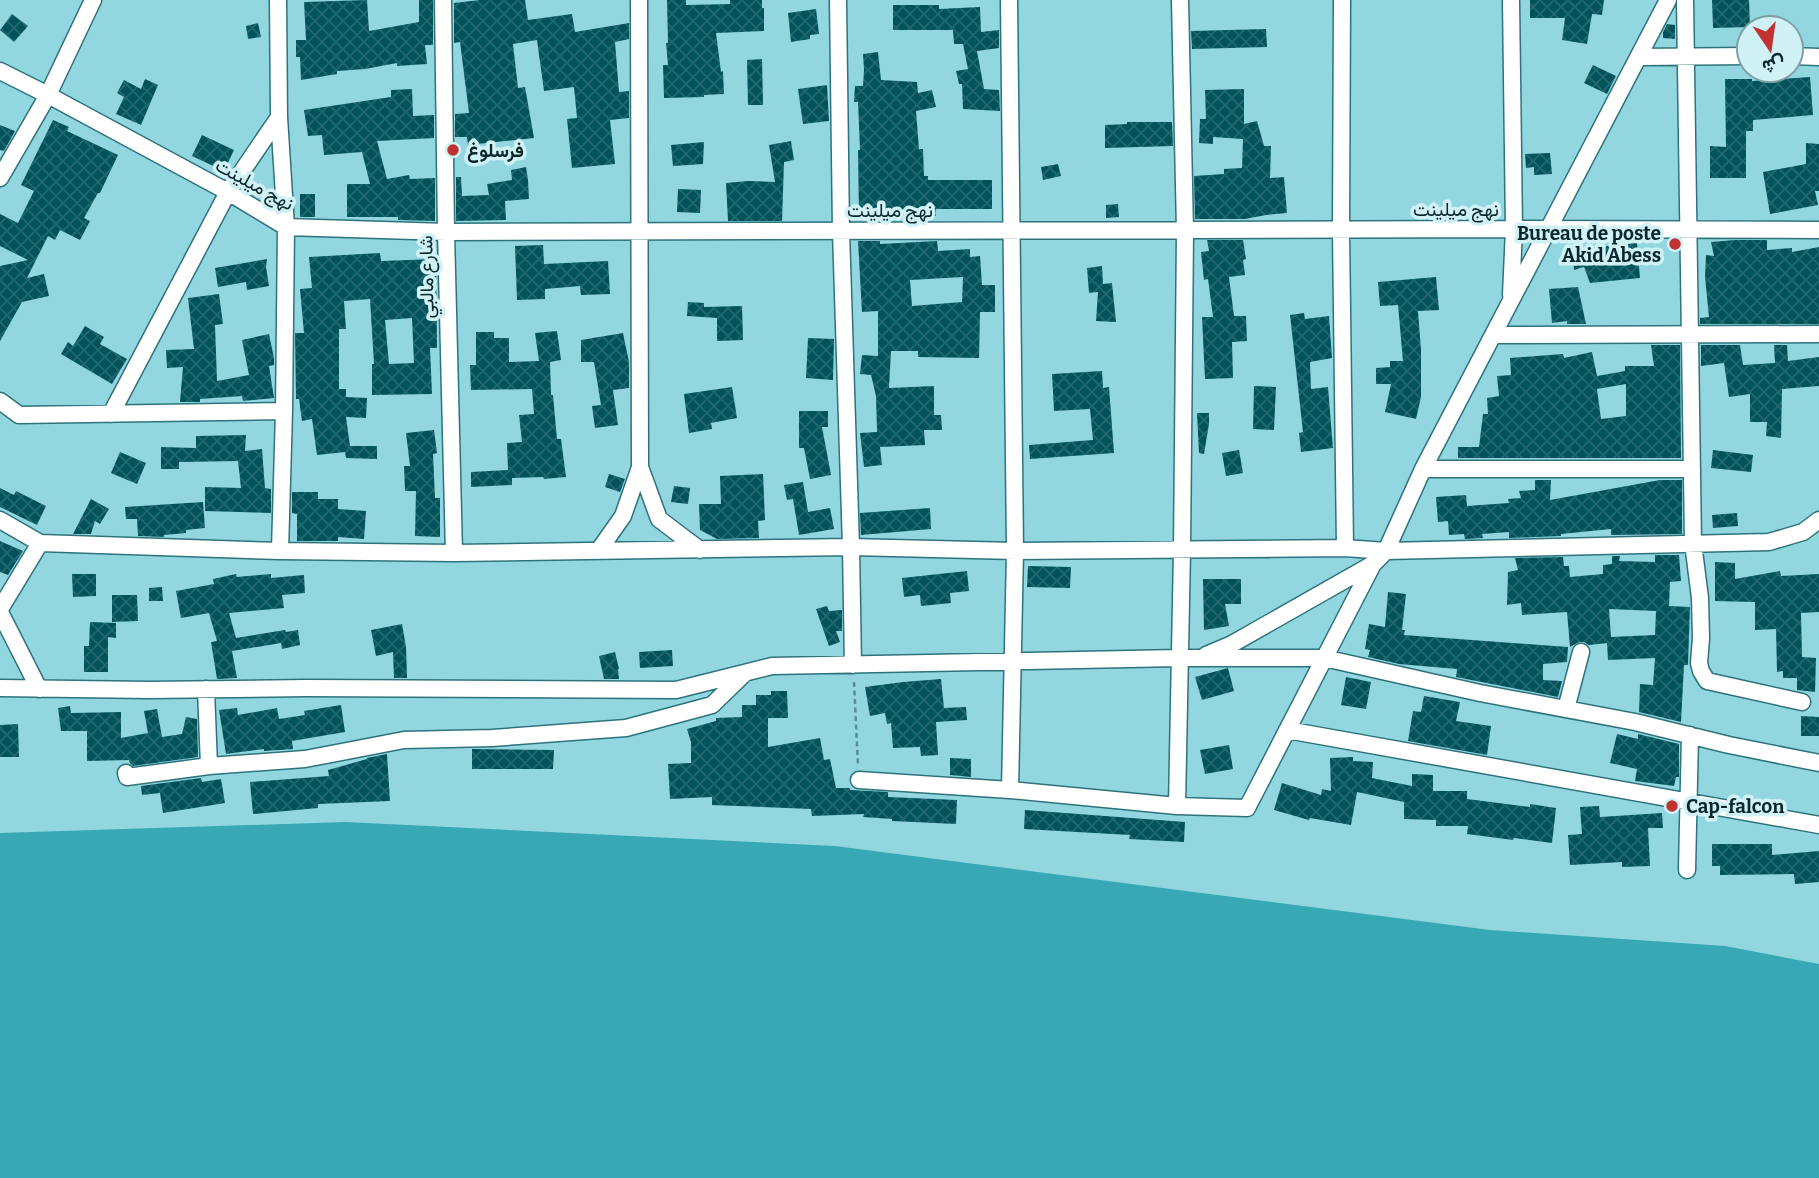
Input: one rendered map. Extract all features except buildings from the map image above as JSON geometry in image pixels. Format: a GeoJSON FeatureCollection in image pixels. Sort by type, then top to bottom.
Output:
{"type":"FeatureCollection","features":[{"type":"Feature","properties":{"kind":"street"},"geometry":{"type":"LineString","coordinates":[[0,178],[48,95],[93,0]]}},
{"type":"Feature","properties":{"kind":"street"},"geometry":{"type":"LineString","coordinates":[[278,0],[279,117],[286,227],[280,551]]}},
{"type":"Feature","properties":{"kind":"street","name":"شارع مالبي"},"geometry":{"type":"LineString","coordinates":[[443,0],[454,552]]}},
{"type":"Feature","properties":{"kind":"street"},"geometry":{"type":"LineString","coordinates":[[600,550],[623,516],[640,467],[639,0]]}},
{"type":"Feature","properties":{"kind":"street"},"geometry":{"type":"LineString","coordinates":[[838,0],[841,231],[853,664]]}},
{"type":"Feature","properties":{"kind":"street"},"geometry":{"type":"LineString","coordinates":[[1009,0],[1015,551],[1010,790]]}},
{"type":"Feature","properties":{"kind":"street"},"geometry":{"type":"LineString","coordinates":[[1177,806],[1185,231],[1180,0]]}},
{"type":"Feature","properties":{"kind":"street"},"geometry":{"type":"LineString","coordinates":[[1342,0],[1341,231],[1345,548]]}},
{"type":"Feature","properties":{"kind":"street"},"geometry":{"type":"LineString","coordinates":[[1511,0],[1514,229],[1511,300]]}},
{"type":"Feature","properties":{"kind":"street"},"geometry":{"type":"LineString","coordinates":[[1198,658],[1232,644],[1373,564],[1386,551],[1423,469],[1668,0]]}},
{"type":"Feature","properties":{"kind":"street"},"geometry":{"type":"LineString","coordinates":[[1685,0],[1693,543],[1700,598],[1699,663],[1707,681],[1802,702]]}},
{"type":"Feature","properties":{"kind":"street"},"geometry":{"type":"LineString","coordinates":[[1639,57],[1735,56]]}},
{"type":"Feature","properties":{"kind":"street","name":"نهج ميلينت"},"geometry":{"type":"LineString","coordinates":[[0,71],[228,192],[286,227],[446,232],[1819,230]]}},
{"type":"Feature","properties":{"kind":"street"},"geometry":{"type":"LineString","coordinates":[[111,414],[228,192],[279,117]]}},
{"type":"Feature","properties":{"kind":"street"},"geometry":{"type":"LineString","coordinates":[[1493,335],[1819,334]]}},
{"type":"Feature","properties":{"kind":"street"},"geometry":{"type":"LineString","coordinates":[[0,401],[19,415],[284,411]]}},
{"type":"Feature","properties":{"kind":"street"},"geometry":{"type":"LineString","coordinates":[[640,467],[660,519],[700,550]]}},
{"type":"Feature","properties":{"kind":"street"},"geometry":{"type":"LineString","coordinates":[[1423,469],[1692,469]]}},
{"type":"Feature","properties":{"kind":"street"},"geometry":{"type":"LineString","coordinates":[[0,520],[40,543],[280,551],[454,552],[851,547],[1015,551],[1345,548],[1386,551],[1769,542],[1811,533],[1819,520]]}},
{"type":"Feature","properties":{"kind":"street"},"geometry":{"type":"LineString","coordinates":[[38,689],[0,610],[40,543]]}},
{"type":"Feature","properties":{"kind":"street"},"geometry":{"type":"LineString","coordinates":[[859,780],[1010,790],[1177,806],[1247,808],[1373,564]]}},
{"type":"Feature","properties":{"kind":"street"},"geometry":{"type":"LineString","coordinates":[[1566,709],[1581,652]]}},
{"type":"Feature","properties":{"kind":"street"},"geometry":{"type":"LineString","coordinates":[[0,688],[677,690],[772,666],[1179,657],[1324,658],[1819,763]]}},
{"type":"Feature","properties":{"kind":"street"},"geometry":{"type":"LineString","coordinates":[[126,773],[127,777],[209,766],[305,759],[404,740],[492,738],[626,728],[712,705],[746,672]]}},
{"type":"Feature","properties":{"kind":"street"},"geometry":{"type":"LineString","coordinates":[[206,689],[209,766]]}},
{"type":"Feature","properties":{"kind":"street"},"geometry":{"type":"LineString","coordinates":[[1287,730],[1819,825]]}},
{"type":"Feature","properties":{"kind":"street"},"geometry":{"type":"LineString","coordinates":[[1687,870],[1690,735]]}},
{"type":"Feature","properties":{"kind":"path"},"geometry":{"type":"LineString","coordinates":[[853,664],[859,780]]}},
{"type":"Feature","properties":{"kind":"water"},"geometry":{"type":"Polygon","coordinates":[[[346,822],[835,846],[1490,930],[1725,946],[1819,964],[1819,1178],[0,1178],[0,833],[346,822]]]}},
{"type":"Feature","properties":{"kind":"place","name":"فرسلوغ"},"geometry":{"type":"Point","coordinates":[453,150]}},
{"type":"Feature","properties":{"kind":"place","name":"Bureau de poste Akid Abess"},"geometry":{"type":"Point","coordinates":[1675,244]}},
{"type":"Feature","properties":{"kind":"place","name":"Cap-falcon"},"geometry":{"type":"Point","coordinates":[1672,806]}}]}
